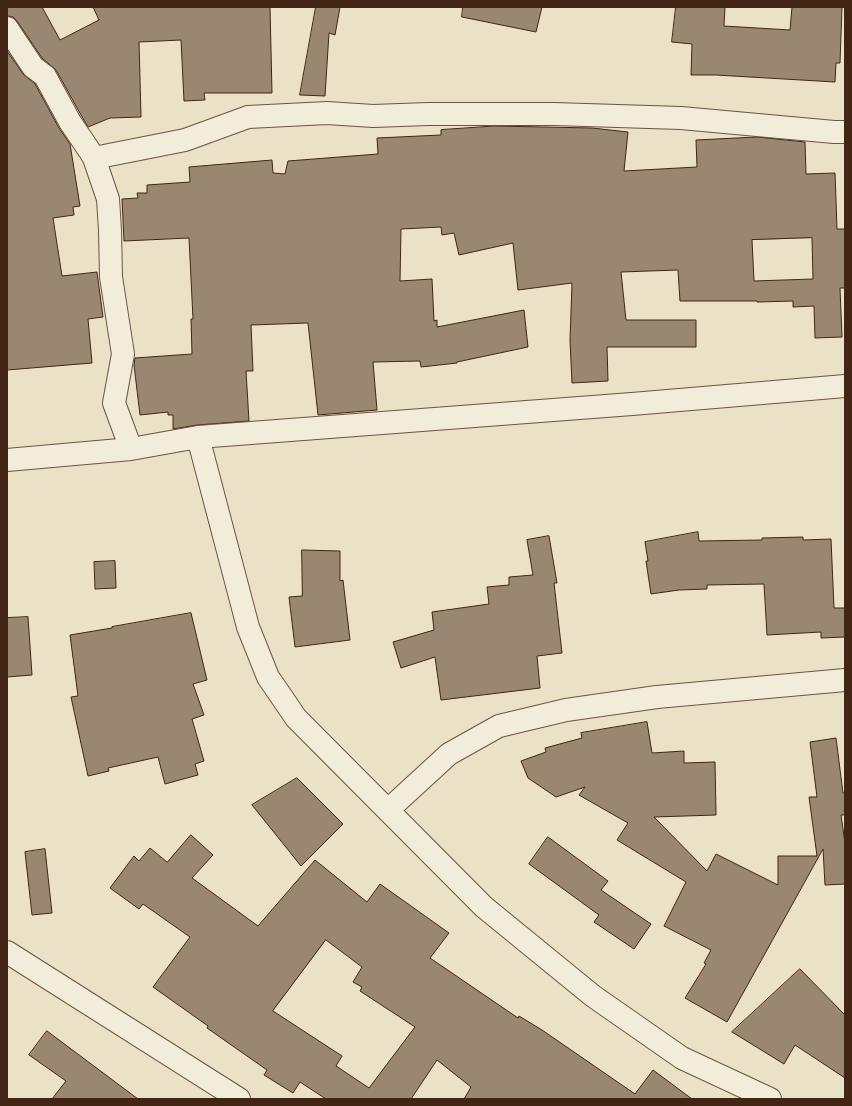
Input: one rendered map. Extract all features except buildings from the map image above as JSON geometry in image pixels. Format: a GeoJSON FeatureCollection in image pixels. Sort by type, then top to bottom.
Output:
{"type":"FeatureCollection","features":[{"type":"Feature","properties":{"kind":"street"},"geometry":{"type":"LineString","coordinates":[[7,28],[33,67],[45,76],[70,122],[94,158],[108,199],[111,277],[123,354],[114,403],[131,449]]}},
{"type":"Feature","properties":{"kind":"street"},"geometry":{"type":"LineString","coordinates":[[94,158],[185,140],[248,117],[327,113],[373,116],[428,114],[554,114],[681,118],[845,132]]}},
{"type":"Feature","properties":{"kind":"street"},"geometry":{"type":"LineString","coordinates":[[7,460],[131,449],[198,437],[632,404],[845,386]]}},
{"type":"Feature","properties":{"kind":"street"},"geometry":{"type":"LineString","coordinates":[[198,437],[248,627],[268,677],[296,718],[484,907],[593,996],[682,1058],[770,1099]]}},
{"type":"Feature","properties":{"kind":"street"},"geometry":{"type":"LineString","coordinates":[[388,810],[449,754],[499,726],[566,710],[649,698],[845,680]]}},
{"type":"Feature","properties":{"kind":"street"},"geometry":{"type":"LineString","coordinates":[[7,952],[239,1099]]}}]}
